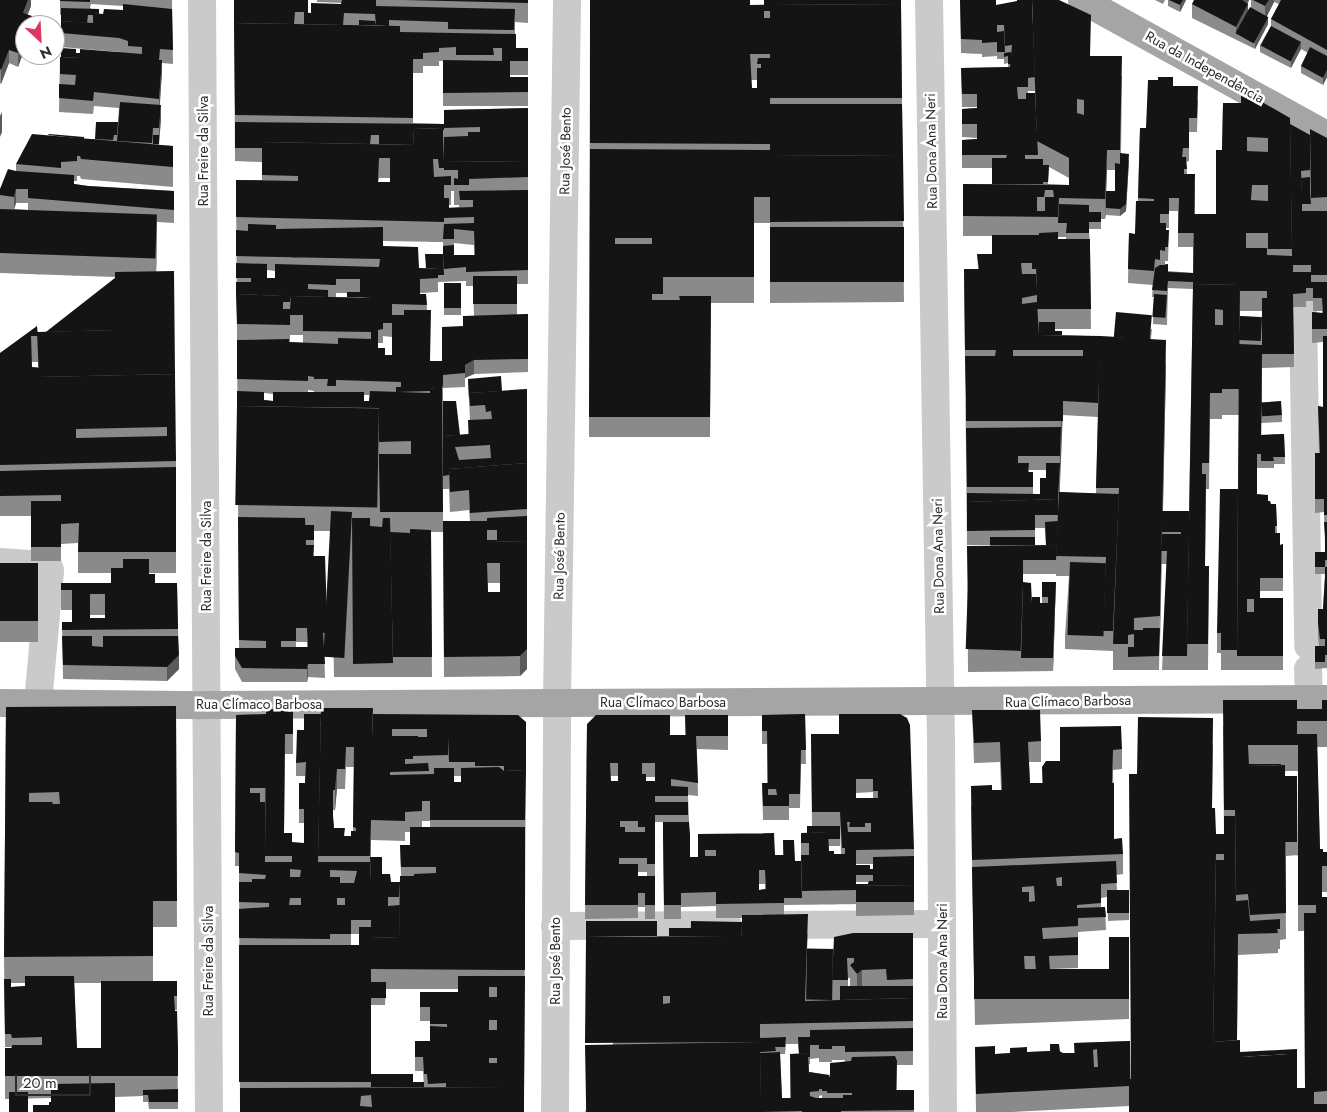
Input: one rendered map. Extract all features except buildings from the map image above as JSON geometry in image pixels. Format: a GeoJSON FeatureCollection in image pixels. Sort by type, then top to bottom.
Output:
{"type":"FeatureCollection","features":[{"type":"Feature","properties":{"kind":"main road","name":"Rua da Independência"},"geometry":{"type":"LineString","coordinates":[[1082,0],[1327,134]]}},
{"type":"Feature","properties":{"kind":"main road","name":"Rua Clímaco Barbosa"},"geometry":{"type":"LineString","coordinates":[[0,703],[206,705],[1318,699]]}},
{"type":"Feature","properties":{"kind":"street","name":"Rua Freire da Silva"},"geometry":{"type":"LineString","coordinates":[[202,0],[209,1112]]}},
{"type":"Feature","properties":{"kind":"street","name":"Rua José Bento"},"geometry":{"type":"LineString","coordinates":[[554,1112],[557,702],[567,0]]}},
{"type":"Feature","properties":{"kind":"street","name":"Rua Dona Ana Neri"},"geometry":{"type":"LineString","coordinates":[[929,0],[940,702],[943,1112]]}},
{"type":"Feature","properties":{"kind":"street"},"geometry":{"type":"LineString","coordinates":[[1303,310],[1308,657],[1318,699]]}},
{"type":"Feature","properties":{"kind":"street"},"geometry":{"type":"LineString","coordinates":[[0,562],[42,565],[49,568],[50,571],[38,703]]}},
{"type":"Feature","properties":{"kind":"street"},"geometry":{"type":"LineString","coordinates":[[555,926],[942,924]]}}]}
